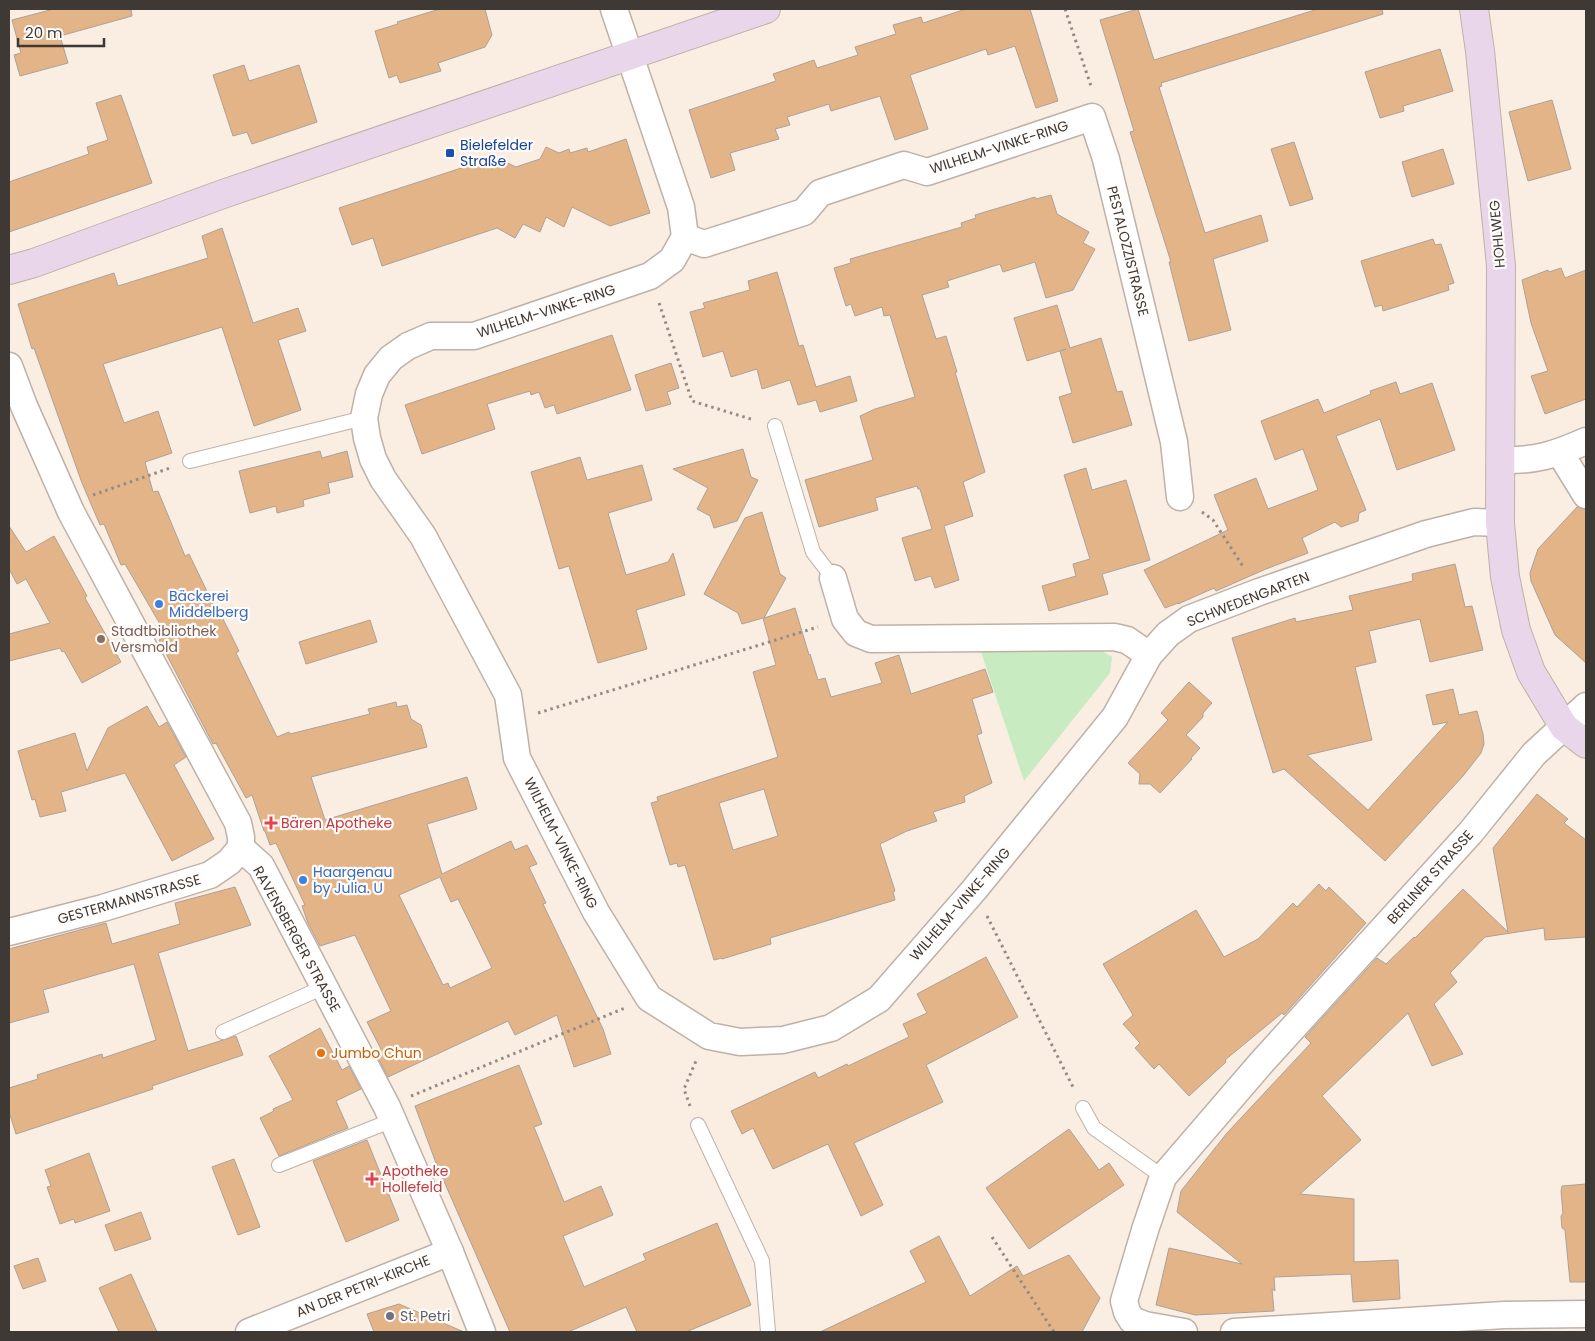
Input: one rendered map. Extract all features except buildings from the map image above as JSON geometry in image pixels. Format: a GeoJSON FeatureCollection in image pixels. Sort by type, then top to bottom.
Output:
{"type":"FeatureCollection","features":[{"type":"Feature","properties":{"kind":"main road"},"geometry":{"type":"LineString","coordinates":[[9,270],[34,263],[223,194],[766,9]]}},
{"type":"Feature","properties":{"kind":"main road","name":"HOHLWEG"},"geometry":{"type":"LineString","coordinates":[[1474,9],[1480,51],[1501,266],[1501,460]]}},
{"type":"Feature","properties":{"kind":"main road"},"geometry":{"type":"LineString","coordinates":[[1501,460],[1500,523],[1505,577],[1516,630],[1531,672],[1564,727],[1586,744]]}},
{"type":"Feature","properties":{"kind":"street"},"geometry":{"type":"LineString","coordinates":[[614,9],[681,207],[685,237]]}},
{"type":"Feature","properties":{"kind":"street","name":"WILHELM-VINKE-RING"},"geometry":{"type":"LineString","coordinates":[[1092,117],[927,172],[904,165],[820,193],[804,212],[704,244],[685,237],[672,260],[650,276],[474,336],[431,336],[408,346],[391,358],[377,375],[369,394],[364,418],[366,438],[384,480],[423,536],[508,695],[517,758],[596,912],[649,998],[709,1036],[740,1042],[783,1040],[831,1028],[879,999],[974,890],[1115,717],[1149,655]]}},
{"type":"Feature","properties":{"kind":"street","name":"PESTALOZZISTRASSE"},"geometry":{"type":"LineString","coordinates":[[1092,117],[1108,169],[1174,442],[1180,497]]}},
{"type":"Feature","properties":{"kind":"street"},"geometry":{"type":"LineString","coordinates":[[9,366],[68,506],[238,823],[241,837],[240,848]]}},
{"type":"Feature","properties":{"kind":"street"},"geometry":{"type":"LineString","coordinates":[[1501,460],[1540,459],[1560,453],[1586,441]]}},
{"type":"Feature","properties":{"kind":"street"},"geometry":{"type":"LineString","coordinates":[[1560,453],[1586,496]]}},
{"type":"Feature","properties":{"kind":"street","name":"SCHWEDENGARTEN"},"geometry":{"type":"LineString","coordinates":[[1149,655],[1168,634],[1189,619],[1259,592],[1426,534],[1474,522],[1500,523]]}},
{"type":"Feature","properties":{"kind":"street"},"geometry":{"type":"LineString","coordinates":[[833,578],[845,619],[856,632],[871,639],[1114,637],[1127,640],[1149,655]]}},
{"type":"Feature","properties":{"kind":"street","name":"BERLINER STRASSE"},"geometry":{"type":"LineString","coordinates":[[1125,1326],[1127,1312],[1124,1301],[1163,1177],[1262,1062],[1471,832],[1534,754],[1586,706]]}},
{"type":"Feature","properties":{"kind":"street","name":"GESTERMANNSTRASSE"},"geometry":{"type":"LineString","coordinates":[[9,932],[104,908],[210,875],[229,862],[240,848]]}},
{"type":"Feature","properties":{"kind":"street","name":"RAVENSBERGER STRASSE"},"geometry":{"type":"LineString","coordinates":[[240,848],[261,866],[390,1113],[482,1332]]}},
{"type":"Feature","properties":{"kind":"street","name":"AN DER PETRI-KIRCHE"},"geometry":{"type":"LineString","coordinates":[[249,1332],[450,1252]]}},
{"type":"Feature","properties":{"kind":"street"},"geometry":{"type":"LineString","coordinates":[[1234,1332],[1504,1315],[1586,1314]]}},
{"type":"Feature","properties":{"kind":"street"},"geometry":{"type":"LineString","coordinates":[[1125,1326],[1145,1325],[1184,1332]]}},
{"type":"Feature","properties":{"kind":"lane"},"geometry":{"type":"LineString","coordinates":[[190,461],[364,418]]}},
{"type":"Feature","properties":{"kind":"lane"},"geometry":{"type":"LineString","coordinates":[[775,426],[813,552],[833,578]]}},
{"type":"Feature","properties":{"kind":"lane"},"geometry":{"type":"LineString","coordinates":[[223,1032],[324,987]]}},
{"type":"Feature","properties":{"kind":"lane"},"geometry":{"type":"LineString","coordinates":[[1083,1108],[1094,1128],[1163,1177]]}},
{"type":"Feature","properties":{"kind":"lane"},"geometry":{"type":"LineString","coordinates":[[279,1165],[390,1113]]}},
{"type":"Feature","properties":{"kind":"lane"},"geometry":{"type":"LineString","coordinates":[[698,1125],[762,1262],[768,1332]]}},
{"type":"Feature","properties":{"kind":"path"},"geometry":{"type":"LineString","coordinates":[[1065,9],[1094,96],[1092,117]]}},
{"type":"Feature","properties":{"kind":"path"},"geometry":{"type":"LineString","coordinates":[[650,276],[692,401],[775,426]]}},
{"type":"Feature","properties":{"kind":"path"},"geometry":{"type":"LineString","coordinates":[[68,506],[93,495],[190,461]]}},
{"type":"Feature","properties":{"kind":"path"},"geometry":{"type":"LineString","coordinates":[[1180,497],[1213,520],[1259,592]]}},
{"type":"Feature","properties":{"kind":"path"},"geometry":{"type":"LineString","coordinates":[[513,721],[845,619]]}},
{"type":"Feature","properties":{"kind":"path"},"geometry":{"type":"LineString","coordinates":[[974,890],[1083,1108]]}},
{"type":"Feature","properties":{"kind":"path"},"geometry":{"type":"LineString","coordinates":[[390,1113],[649,998]]}},
{"type":"Feature","properties":{"kind":"path"},"geometry":{"type":"LineString","coordinates":[[698,1125],[684,1089],[709,1036]]}},
{"type":"Feature","properties":{"kind":"path"},"geometry":{"type":"LineString","coordinates":[[992,1237],[1054,1332]]}},
{"type":"Feature","properties":{"kind":"green space"},"geometry":{"type":"Polygon","coordinates":[[[1097,648],[1112,657],[1110,673],[1024,781],[980,649],[1097,648]]]}},
{"type":"Feature","properties":{"kind":"place","name":"Bielefelder Straße"},"geometry":{"type":"Point","coordinates":[450,153]}},
{"type":"Feature","properties":{"kind":"place","name":"Bäckerei Middelberg"},"geometry":{"type":"Point","coordinates":[159,604]}},
{"type":"Feature","properties":{"kind":"place","name":"Stadtbibliothek Versmold"},"geometry":{"type":"Point","coordinates":[101,639]}},
{"type":"Feature","properties":{"kind":"place","name":"Bären Apotheke"},"geometry":{"type":"Point","coordinates":[271,823]}},
{"type":"Feature","properties":{"kind":"place","name":"Haargenau by Julia. U"},"geometry":{"type":"Point","coordinates":[303,880]}},
{"type":"Feature","properties":{"kind":"place","name":"Jumbo Chun"},"geometry":{"type":"Point","coordinates":[321,1053]}},
{"type":"Feature","properties":{"kind":"place","name":"Apotheke Hollefeld"},"geometry":{"type":"Point","coordinates":[372,1179]}},
{"type":"Feature","properties":{"kind":"place","name":"St. Petri"},"geometry":{"type":"Point","coordinates":[390,1316]}}]}
